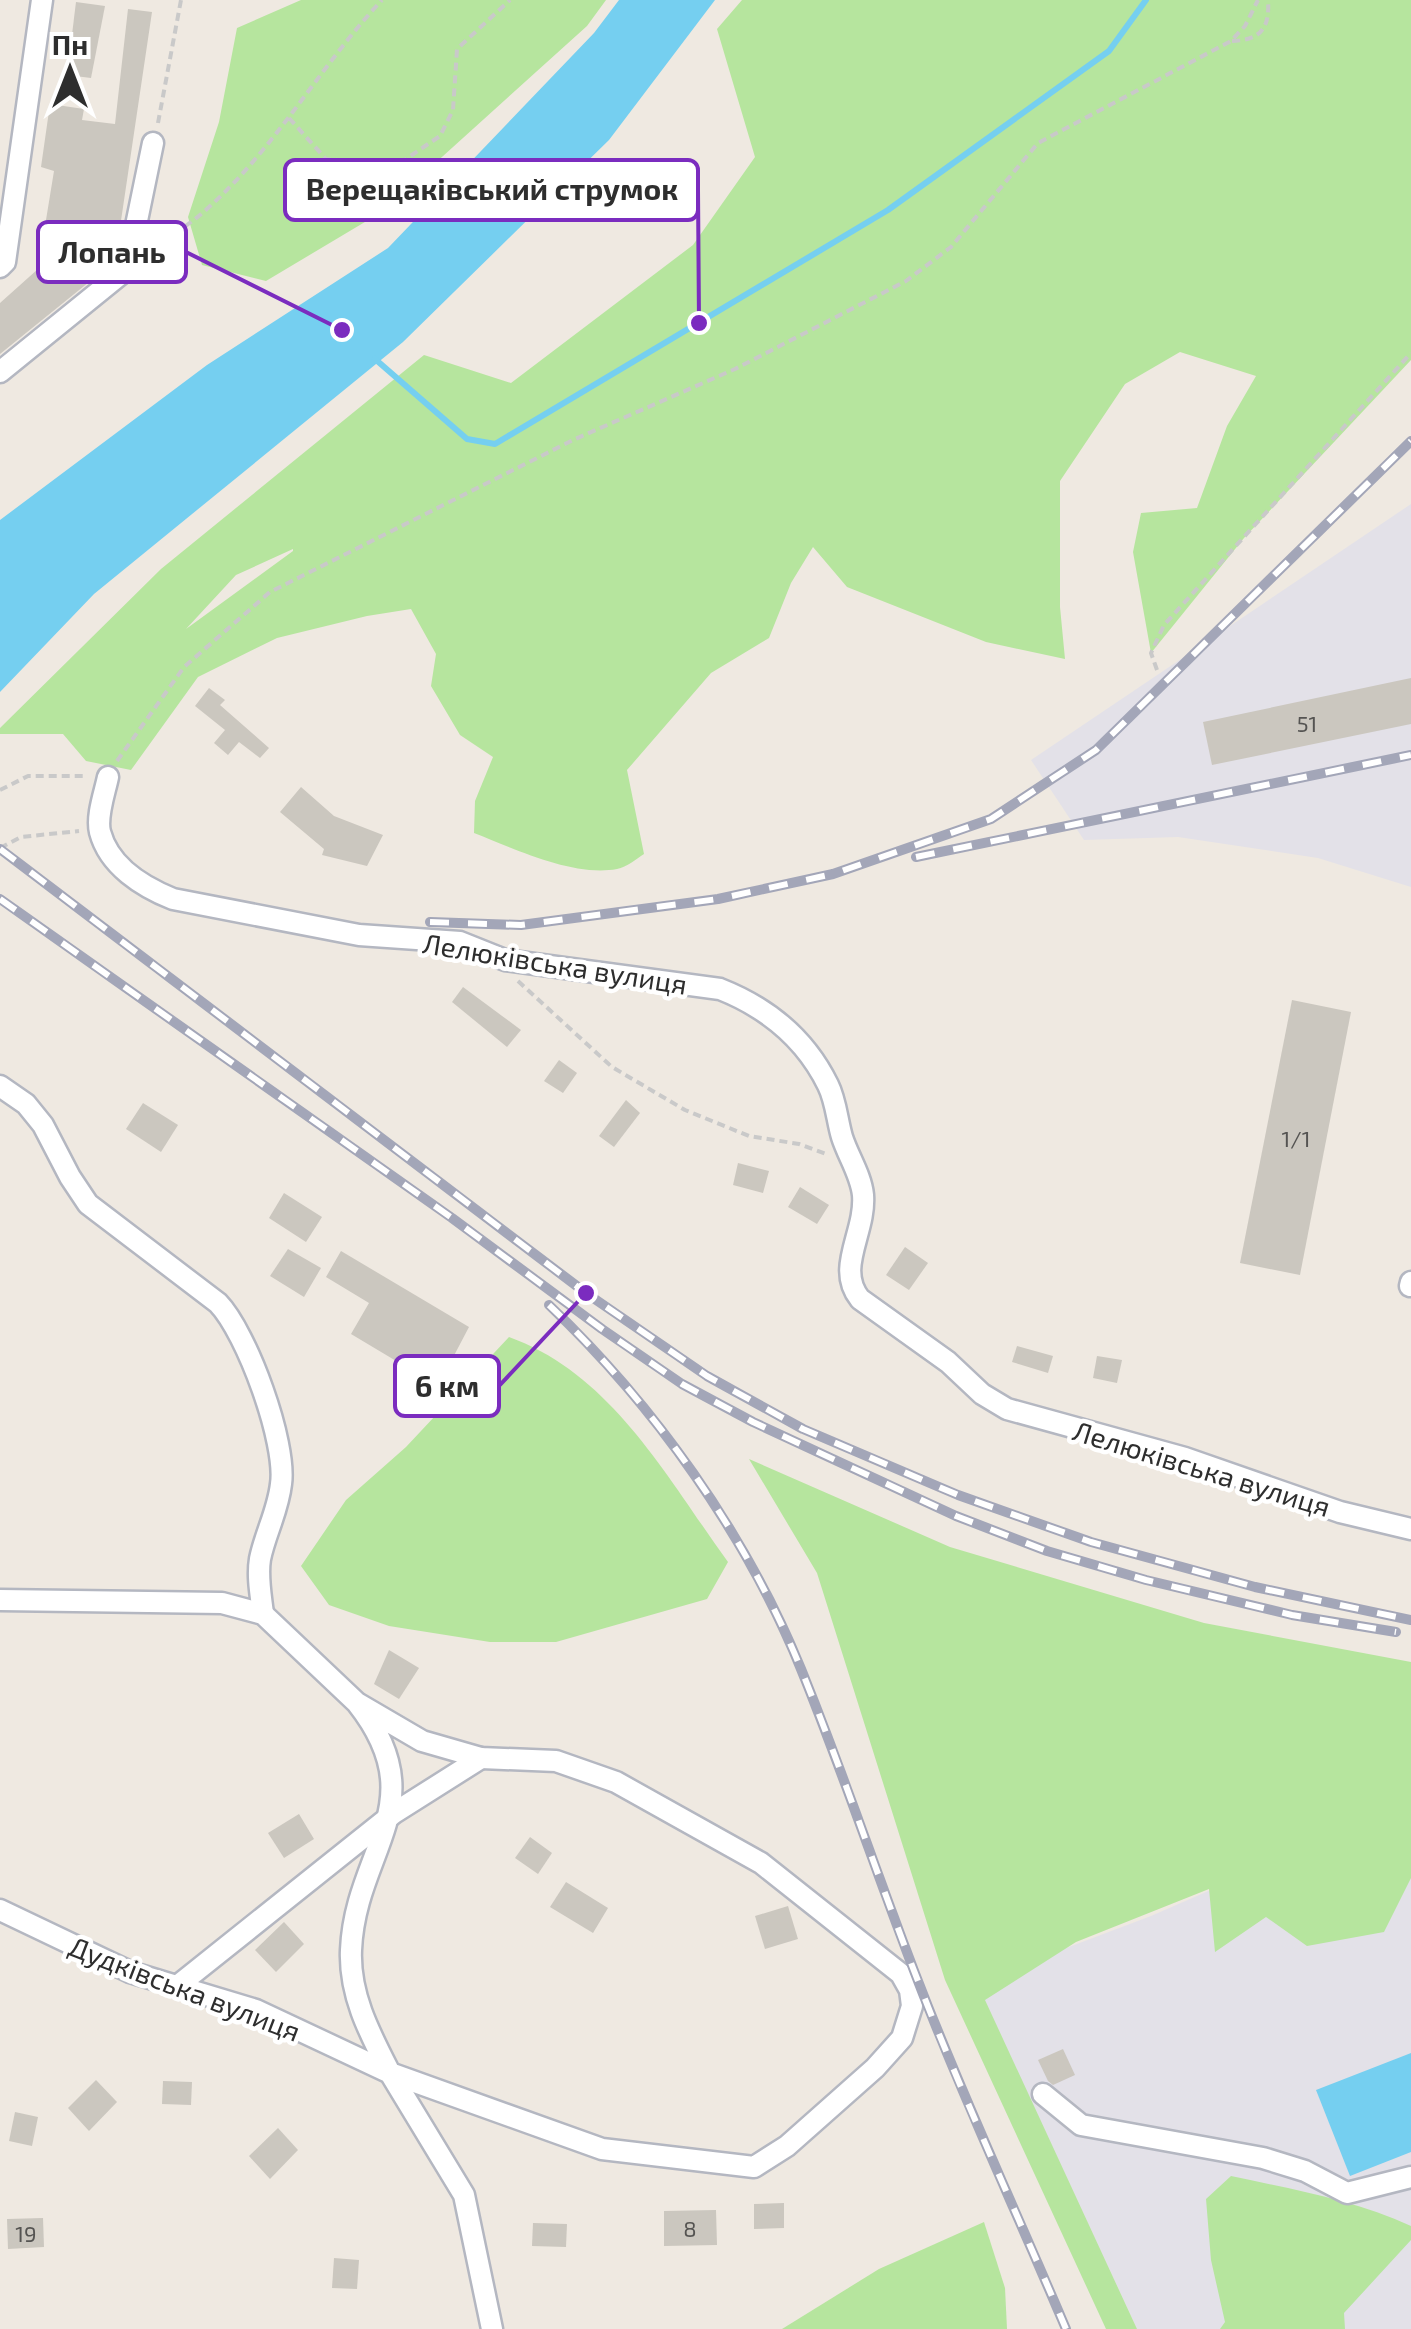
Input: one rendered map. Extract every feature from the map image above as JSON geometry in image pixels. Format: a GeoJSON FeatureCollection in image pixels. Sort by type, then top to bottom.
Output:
{"type":"FeatureCollection","features":[{"type":"Feature","properties":{"kind":"street"},"geometry":{"type":"LineString","coordinates":[[0,267],[5,262],[42,0]]}},
{"type":"Feature","properties":{"kind":"street"},"geometry":{"type":"LineString","coordinates":[[0,372],[127,269],[155,137]]}},
{"type":"Feature","properties":{"kind":"street"},"geometry":{"type":"LineString","coordinates":[[99,829],[108,777]]}},
{"type":"Feature","properties":{"kind":"street","name":"Лелюківська вулиця"},"geometry":{"type":"LineString","coordinates":[[99,829],[110,853],[127,874],[148,889],[173,899],[359,935],[460,942],[505,960],[720,990],[751,1001],[778,1018],[828,1084],[842,1139],[863,1195],[848,1271],[850,1287],[860,1299],[948,1362],[982,1394],[1008,1409],[1185,1458],[1340,1512],[1411,1529]]}},
{"type":"Feature","properties":{"kind":"street"},"geometry":{"type":"LineString","coordinates":[[0,1086],[26,1104],[43,1125],[88,1204],[218,1304],[246,1344],[280,1450],[282,1481],[260,1561],[263,1614]]}},
{"type":"Feature","properties":{"kind":"street"},"geometry":{"type":"LineString","coordinates":[[0,1600],[222,1602],[263,1614],[357,1703],[380,1737],[387,1756],[390,1816],[361,1898],[350,1949],[352,1972],[362,2016],[390,2073],[464,2195],[492,2329]]}},
{"type":"Feature","properties":{"kind":"street","name":"Дудківська вулиця"},"geometry":{"type":"LineString","coordinates":[[0,1910],[130,1972],[256,2010],[390,2073],[602,2149],[754,2167],[787,2146],[875,2068],[902,2038],[912,2006],[910,1990],[901,1974],[760,1863],[616,1782],[556,1762],[481,1758],[422,1741],[357,1703]]}},
{"type":"Feature","properties":{"kind":"street"},"geometry":{"type":"LineString","coordinates":[[176,1987],[390,1816],[481,1758]]}},
{"type":"Feature","properties":{"kind":"street"},"geometry":{"type":"LineString","coordinates":[[1042,2094],[1081,2125],[1263,2158],[1305,2172],[1347,2193],[1411,2177]]}},
{"type":"Feature","properties":{"kind":"path"},"geometry":{"type":"LineString","coordinates":[[155,137],[180,0]]}},
{"type":"Feature","properties":{"kind":"path"},"geometry":{"type":"LineString","coordinates":[[127,269],[209,207],[288,118],[345,40],[382,0]]}},
{"type":"Feature","properties":{"kind":"path"},"geometry":{"type":"LineString","coordinates":[[288,118],[326,159],[397,165],[440,136],[453,110],[457,50],[510,0]]}},
{"type":"Feature","properties":{"kind":"path"},"geometry":{"type":"LineString","coordinates":[[0,790],[28,776],[108,777],[184,667],[270,592],[572,440],[735,368],[906,281],[950,248],[1038,143],[1231,40],[1245,26],[1258,0]]}},
{"type":"Feature","properties":{"kind":"path"},"geometry":{"type":"LineString","coordinates":[[1231,40],[1251,40],[1260,32],[1268,14],[1268,0]]}},
{"type":"Feature","properties":{"kind":"path"},"geometry":{"type":"LineString","coordinates":[[1157,670],[1151,653],[1164,626],[1411,353]]}},
{"type":"Feature","properties":{"kind":"path"},"geometry":{"type":"LineString","coordinates":[[0,848],[21,837],[99,829]]}},
{"type":"Feature","properties":{"kind":"path"},"geometry":{"type":"LineString","coordinates":[[505,960],[523,988],[612,1067],[685,1110],[748,1136],[799,1144],[854,1164]]}},
{"type":"Feature","properties":{"kind":"shaded area"},"geometry":{"type":"Polygon","coordinates":[[[1411,504],[1411,887],[1318,858],[1178,837],[1084,840],[1031,760],[1411,504]]]}},
{"type":"Feature","properties":{"kind":"shaded area"},"geometry":{"type":"Polygon","coordinates":[[[1411,1833],[1411,2329],[1137,2329],[976,1982],[1151,1916],[1275,1862],[1411,1833]]]}},
{"type":"Feature","properties":{"kind":"green space"},"geometry":{"type":"Polygon","coordinates":[[[301,0],[606,0],[587,26],[380,213],[266,281],[202,265],[188,217],[219,122],[237,28],[301,0]]]}},
{"type":"Feature","properties":{"kind":"green space"},"geometry":{"type":"Polygon","coordinates":[[[742,0],[1411,0],[1411,360],[1244,538],[1151,653],[1133,552],[1141,513],[1197,508],[1227,426],[1256,376],[1180,352],[1125,384],[1060,481],[1060,607],[1065,659],[986,642],[847,587],[813,547],[791,583],[769,638],[711,673],[627,770],[644,854],[617,869],[563,865],[474,833],[475,801],[493,757],[460,735],[431,686],[436,654],[411,609],[277,638],[198,677],[131,770],[86,761],[63,734],[0,734],[0,728],[161,569],[424,355],[511,383],[693,245],[755,157],[717,29],[742,0]],[[293,551],[236,575],[186,629],[293,551]]]}},
{"type":"Feature","properties":{"kind":"green space"},"geometry":{"type":"Polygon","coordinates":[[[509,1337],[578,1376],[607,1402],[659,1464],[728,1562],[707,1599],[556,1642],[490,1642],[389,1626],[329,1605],[301,1566],[346,1500],[406,1447],[509,1337]]]}},
{"type":"Feature","properties":{"kind":"green space"},"geometry":{"type":"Polygon","coordinates":[[[749,1459],[950,1547],[1204,1623],[1411,1662],[1411,1878],[1384,1932],[1307,1946],[1266,1917],[1215,1952],[1209,1889],[1076,1942],[985,2000],[1137,2329],[1106,2329],[945,1980],[817,1573],[749,1459]]]}},
{"type":"Feature","properties":{"kind":"green space"},"geometry":{"type":"Polygon","coordinates":[[[1231,2176],[1368,2209],[1411,2226],[1411,2240],[1344,2313],[1345,2329],[1220,2329],[1225,2322],[1211,2260],[1206,2199],[1231,2176]]]}},
{"type":"Feature","properties":{"kind":"green space"},"geometry":{"type":"Polygon","coordinates":[[[984,2222],[1005,2288],[1007,2329],[782,2329],[879,2269],[984,2222]]]}},
{"type":"Feature","properties":{"kind":"water"},"geometry":{"type":"Polygon","coordinates":[[[619,0],[715,0],[609,140],[403,342],[94,594],[0,692],[0,520],[207,365],[388,248],[594,33],[619,0]]]}},
{"type":"Feature","properties":{"kind":"water"},"geometry":{"type":"Polygon","coordinates":[[[1411,2053],[1411,2152],[1350,2176],[1316,2090],[1411,2053]]]}},
{"type":"Feature","properties":{"kind":"building"},"geometry":{"type":"Polygon","coordinates":[[[76,2],[105,6],[91,78],[67,75],[76,2]]]}},
{"type":"Feature","properties":{"kind":"building"},"geometry":{"type":"Polygon","coordinates":[[[128,9],[152,12],[115,261],[0,354],[0,303],[38,269],[54,171],[41,167],[50,104],[84,109],[82,120],[115,124],[128,9]]]}},
{"type":"Feature","properties":{"kind":"building"},"geometry":{"type":"Polygon","coordinates":[[[1411,678],[1411,724],[1212,765],[1203,722],[1411,678]]]}},
{"type":"Feature","properties":{"kind":"building"},"geometry":{"type":"Polygon","coordinates":[[[209,688],[225,700],[220,705],[269,748],[260,758],[239,742],[228,755],[214,743],[225,730],[195,706],[209,688]]]}},
{"type":"Feature","properties":{"kind":"building"},"geometry":{"type":"Polygon","coordinates":[[[301,787],[334,816],[383,835],[367,866],[322,855],[324,849],[280,812],[301,787]]]}},
{"type":"Feature","properties":{"kind":"building"},"geometry":{"type":"Polygon","coordinates":[[[463,987],[521,1030],[507,1047],[452,1002],[463,987]]]}},
{"type":"Feature","properties":{"kind":"building"},"geometry":{"type":"Polygon","coordinates":[[[1292,1000],[1351,1012],[1300,1275],[1240,1263],[1292,1000]]]}},
{"type":"Feature","properties":{"kind":"building"},"geometry":{"type":"Polygon","coordinates":[[[559,1060],[577,1073],[563,1093],[544,1081],[559,1060]]]}},
{"type":"Feature","properties":{"kind":"building"},"geometry":{"type":"Polygon","coordinates":[[[626,1100],[640,1113],[614,1147],[599,1136],[626,1100]]]}},
{"type":"Feature","properties":{"kind":"building"},"geometry":{"type":"Polygon","coordinates":[[[143,1103],[178,1125],[161,1152],[126,1129],[143,1103]]]}},
{"type":"Feature","properties":{"kind":"building"},"geometry":{"type":"Polygon","coordinates":[[[738,1163],[769,1171],[763,1193],[733,1185],[738,1163]]]}},
{"type":"Feature","properties":{"kind":"building"},"geometry":{"type":"Polygon","coordinates":[[[800,1187],[829,1205],[817,1224],[788,1207],[800,1187]]]}},
{"type":"Feature","properties":{"kind":"building"},"geometry":{"type":"Polygon","coordinates":[[[284,1193],[322,1217],[306,1242],[269,1218],[284,1193]]]}},
{"type":"Feature","properties":{"kind":"building"},"geometry":{"type":"Polygon","coordinates":[[[905,1247],[928,1263],[909,1290],[886,1275],[905,1247]]]}},
{"type":"Feature","properties":{"kind":"building"},"geometry":{"type":"Polygon","coordinates":[[[288,1249],[321,1268],[304,1297],[270,1276],[288,1249]]]}},
{"type":"Feature","properties":{"kind":"building"},"geometry":{"type":"Polygon","coordinates":[[[341,1251],[469,1327],[438,1386],[351,1334],[369,1303],[326,1277],[341,1251]]]}},
{"type":"Feature","properties":{"kind":"building"},"geometry":{"type":"Polygon","coordinates":[[[1017,1346],[1053,1356],[1048,1373],[1012,1362],[1017,1346]]]}},
{"type":"Feature","properties":{"kind":"building"},"geometry":{"type":"Polygon","coordinates":[[[1097,1356],[1122,1360],[1117,1383],[1093,1378],[1097,1356]]]}},
{"type":"Feature","properties":{"kind":"building"},"geometry":{"type":"Polygon","coordinates":[[[389,1650],[419,1668],[399,1699],[374,1684],[389,1650]]]}},
{"type":"Feature","properties":{"kind":"building"},"geometry":{"type":"Polygon","coordinates":[[[299,1814],[314,1839],[284,1858],[268,1833],[299,1814]]]}},
{"type":"Feature","properties":{"kind":"building"},"geometry":{"type":"Polygon","coordinates":[[[530,1837],[552,1853],[538,1874],[515,1858],[530,1837]]]}},
{"type":"Feature","properties":{"kind":"building"},"geometry":{"type":"Polygon","coordinates":[[[566,1882],[608,1908],[593,1933],[550,1907],[566,1882]]]}},
{"type":"Feature","properties":{"kind":"building"},"geometry":{"type":"Polygon","coordinates":[[[788,1906],[798,1939],[765,1949],[755,1916],[788,1906]]]}},
{"type":"Feature","properties":{"kind":"building"},"geometry":{"type":"Polygon","coordinates":[[[284,1922],[304,1944],[276,1972],[255,1950],[284,1922]]]}},
{"type":"Feature","properties":{"kind":"building"},"geometry":{"type":"Polygon","coordinates":[[[1063,2049],[1075,2075],[1053,2085],[1038,2060],[1063,2049]]]}},
{"type":"Feature","properties":{"kind":"building"},"geometry":{"type":"Polygon","coordinates":[[[96,2080],[117,2102],[89,2131],[68,2108],[96,2080]]]}},
{"type":"Feature","properties":{"kind":"building"},"geometry":{"type":"Polygon","coordinates":[[[163,2081],[192,2082],[191,2105],[162,2104],[163,2081]]]}},
{"type":"Feature","properties":{"kind":"building"},"geometry":{"type":"Polygon","coordinates":[[[15,2112],[38,2117],[32,2146],[9,2141],[15,2112]]]}},
{"type":"Feature","properties":{"kind":"building"},"geometry":{"type":"Polygon","coordinates":[[[278,2128],[298,2150],[270,2179],[249,2156],[278,2128]]]}},
{"type":"Feature","properties":{"kind":"building"},"geometry":{"type":"Polygon","coordinates":[[[784,2203],[784,2228],[754,2229],[754,2204],[784,2203]]]}},
{"type":"Feature","properties":{"kind":"building"},"geometry":{"type":"Polygon","coordinates":[[[716,2210],[717,2245],[664,2246],[664,2211],[716,2210]]]}},
{"type":"Feature","properties":{"kind":"building"},"geometry":{"type":"Polygon","coordinates":[[[43,2218],[44,2247],[8,2249],[7,2219],[43,2218]]]}},
{"type":"Feature","properties":{"kind":"building"},"geometry":{"type":"Polygon","coordinates":[[[533,2223],[567,2224],[566,2247],[532,2246],[533,2223]]]}},
{"type":"Feature","properties":{"kind":"building"},"geometry":{"type":"Polygon","coordinates":[[[334,2258],[359,2260],[357,2289],[332,2288],[334,2258]]]}},
{"type":"Feature","properties":{"kind":"waterway"},"geometry":{"type":"LineString","coordinates":[[375,359],[467,439],[495,444],[888,210],[1109,51],[1146,0]]}},
{"type":"Feature","properties":{"kind":"railway"},"geometry":{"type":"LineString","coordinates":[[430,922],[521,925],[718,899],[833,874],[991,819],[1096,750],[1411,441]]}},
{"type":"Feature","properties":{"kind":"railway"},"geometry":{"type":"LineString","coordinates":[[916,857],[1411,755]]}},
{"type":"Feature","properties":{"kind":"railway"},"geometry":{"type":"LineString","coordinates":[[0,849],[586,1293],[707,1376],[803,1429],[958,1495],[1091,1542],[1255,1587],[1411,1620]]}},
{"type":"Feature","properties":{"kind":"railway"},"geometry":{"type":"LineString","coordinates":[[0,899],[452,1218],[602,1329],[682,1384],[753,1422],[956,1516],[1047,1551],[1146,1580],[1292,1615],[1396,1632]]}},
{"type":"Feature","properties":{"kind":"railway"},"geometry":{"type":"LineString","coordinates":[[549,1305],[625,1385],[694,1474],[779,1619],[935,2025],[1066,2329]]}},
{"type":"Feature","properties":{"kind":"place","name":"Верещаківський струмок"},"geometry":{"type":"Point","coordinates":[699,323]}},
{"type":"Feature","properties":{"kind":"place","name":"Лопань"},"geometry":{"type":"Point","coordinates":[342,330]}},
{"type":"Feature","properties":{"kind":"place","name":"6 км"},"geometry":{"type":"Point","coordinates":[586,1293]}}]}
